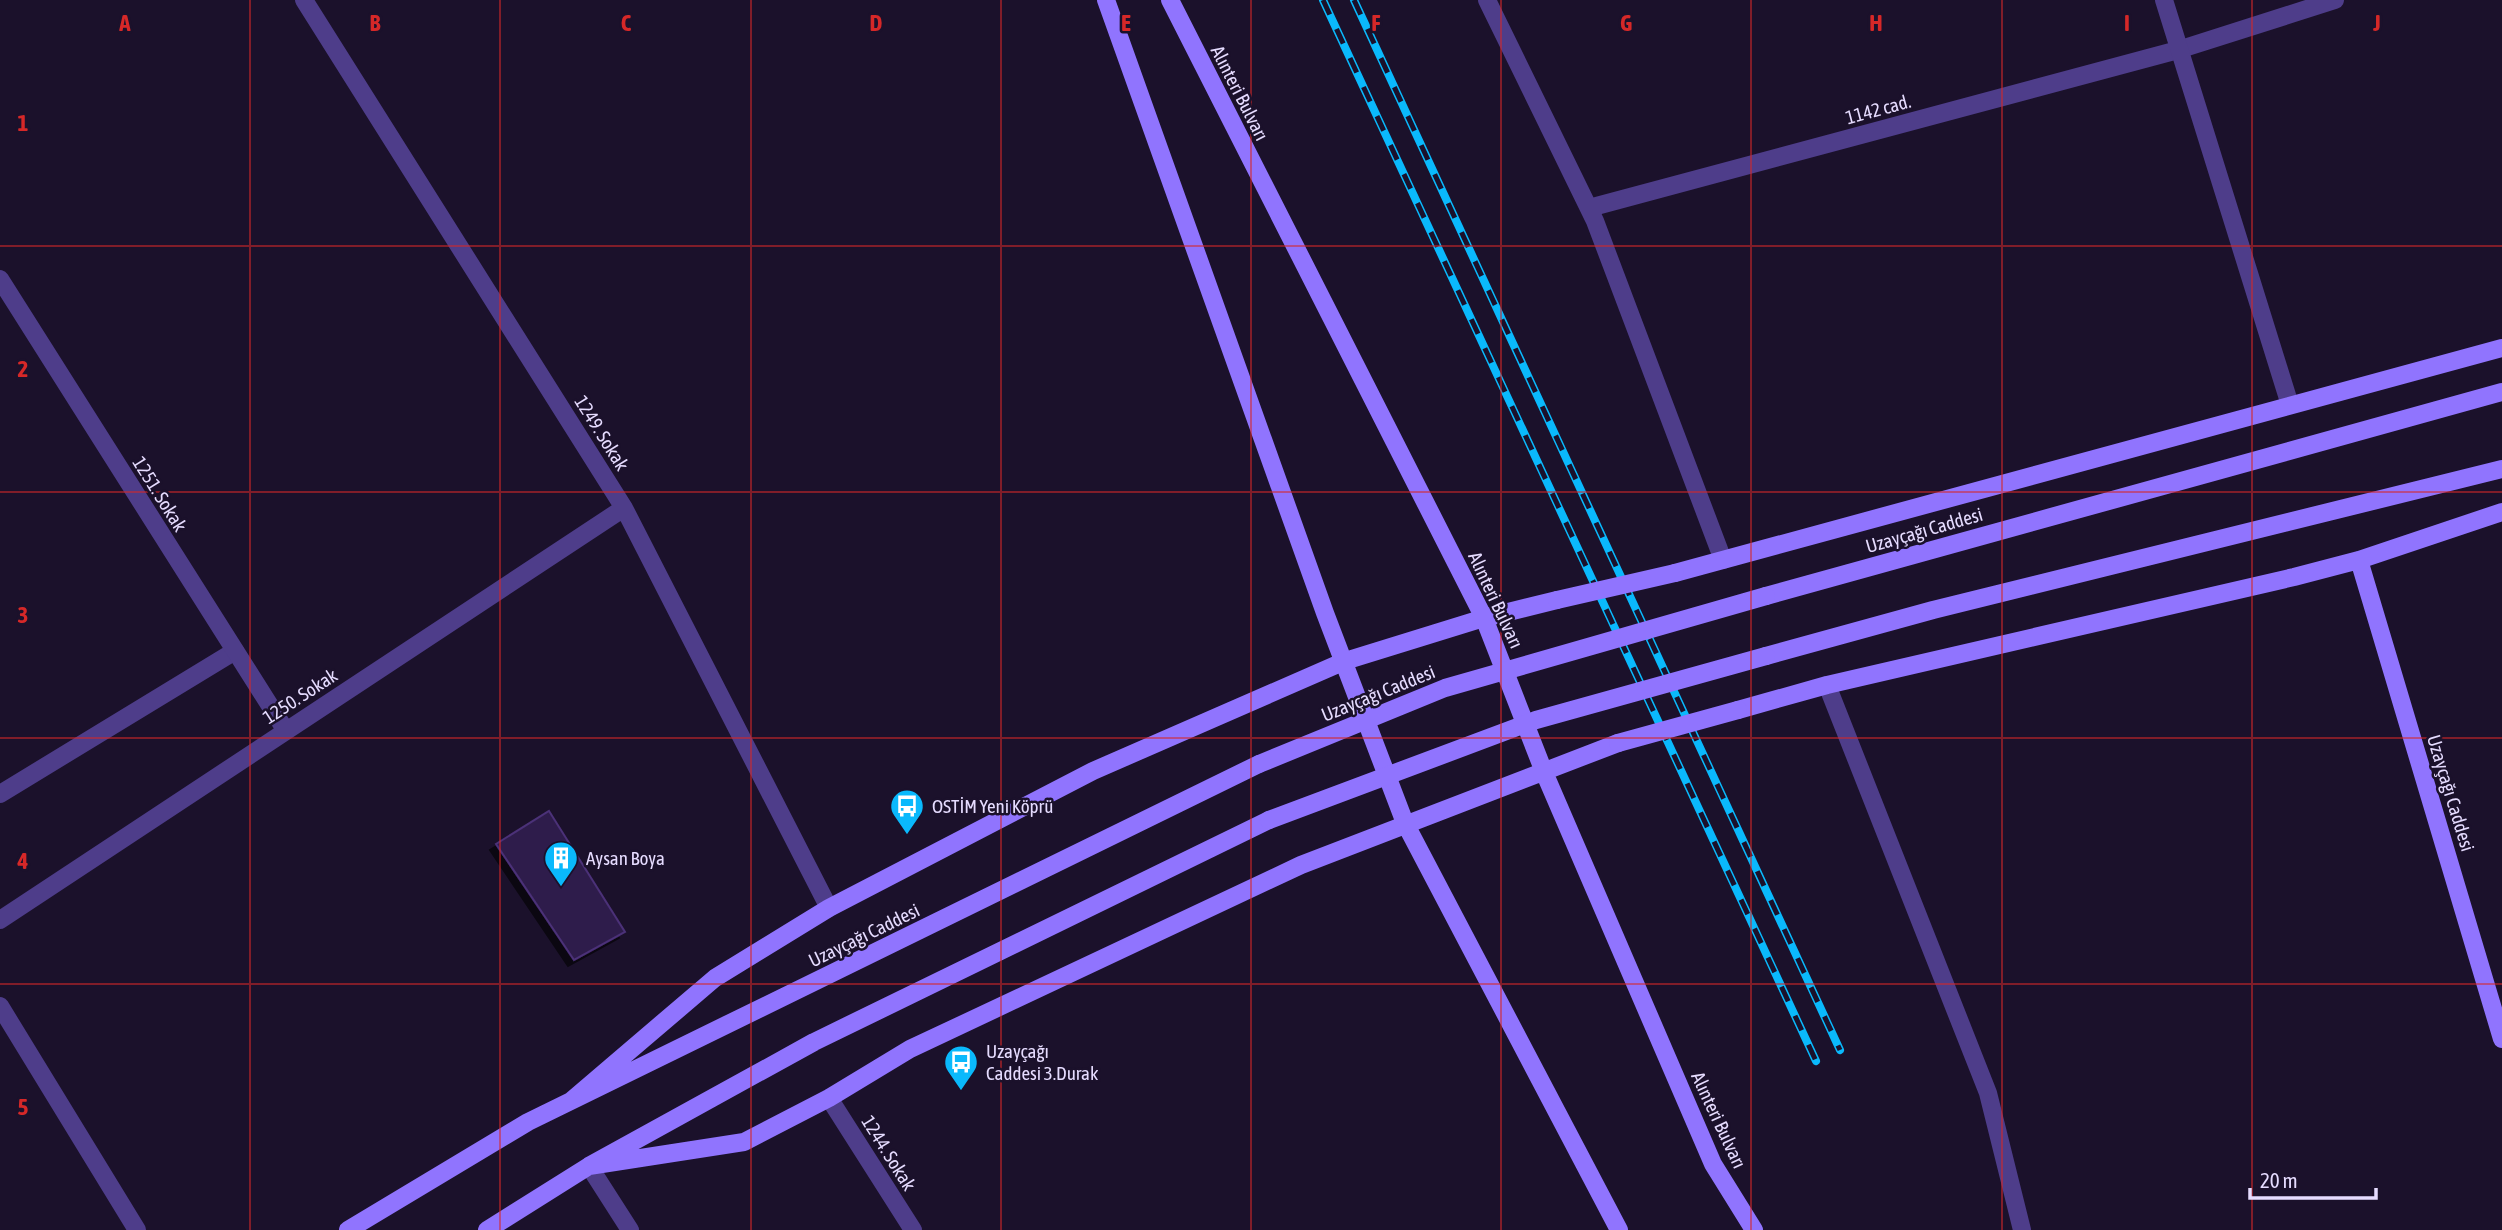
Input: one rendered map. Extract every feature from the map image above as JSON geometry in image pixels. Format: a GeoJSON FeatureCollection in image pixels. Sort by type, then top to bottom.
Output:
{"type":"FeatureCollection","features":[{"type":"Feature","properties":{"kind":"main road"},"geometry":{"type":"LineString","coordinates":[[1106,0],[1405,823],[1613,1228]]}},
{"type":"Feature","properties":{"kind":"main road","name":"Alınteri Bulvarı"},"geometry":{"type":"LineString","coordinates":[[1170,0],[1484,618],[1544,772],[1713,1164],[1754,1230]]}},
{"type":"Feature","properties":{"kind":"main road"},"geometry":{"type":"LineString","coordinates":[[572,1100],[715,978],[829,908],[1093,771],[1345,661],[1484,618],[1675,573],[2502,348]]}},
{"type":"Feature","properties":{"kind":"main road","name":"Uzayçağı Caddesi"},"geometry":{"type":"LineString","coordinates":[[348,1230],[436,1175],[572,1100],[1259,764],[1445,688],[2502,392]]}},
{"type":"Feature","properties":{"kind":"main road"},"geometry":{"type":"LineString","coordinates":[[487,1230],[589,1167],[814,1042],[1269,820],[1536,720],[1933,610],[2502,469]]}},
{"type":"Feature","properties":{"kind":"main road"},"geometry":{"type":"LineString","coordinates":[[589,1167],[744,1142],[829,1098],[909,1049],[1301,866],[1405,823],[1618,743],[1827,685],[2360,560],[2502,512]]}},
{"type":"Feature","properties":{"kind":"main road","name":"Uzayçağı Caddesi"},"geometry":{"type":"LineString","coordinates":[[2360,560],[2502,1039]]}},
{"type":"Feature","properties":{"kind":"street","name":"1249. Sokak"},"geometry":{"type":"LineString","coordinates":[[304,0],[624,508],[829,908]]}},
{"type":"Feature","properties":{"kind":"street"},"geometry":{"type":"LineString","coordinates":[[1487,0],[1589,208],[1723,560]]}},
{"type":"Feature","properties":{"kind":"street"},"geometry":{"type":"LineString","coordinates":[[2164,0],[2290,404]]}},
{"type":"Feature","properties":{"kind":"street","name":"1142 cad."},"geometry":{"type":"LineString","coordinates":[[1589,208],[2178,51],[2335,0]]}},
{"type":"Feature","properties":{"kind":"street","name":"1251. Sokak"},"geometry":{"type":"LineString","coordinates":[[0,279],[286,731]]}},
{"type":"Feature","properties":{"kind":"street","name":"1250. Sokak"},"geometry":{"type":"LineString","coordinates":[[0,920],[624,508]]}},
{"type":"Feature","properties":{"kind":"street"},"geometry":{"type":"LineString","coordinates":[[0,794],[235,651]]}},
{"type":"Feature","properties":{"kind":"street"},"geometry":{"type":"LineString","coordinates":[[1827,685],[1987,1093],[2022,1230]]}},
{"type":"Feature","properties":{"kind":"street"},"geometry":{"type":"LineString","coordinates":[[0,1006],[137,1230]]}},
{"type":"Feature","properties":{"kind":"street","name":"1244. Sokak"},"geometry":{"type":"LineString","coordinates":[[829,1098],[913,1230]]}},
{"type":"Feature","properties":{"kind":"street"},"geometry":{"type":"LineString","coordinates":[[589,1167],[630,1230]]}},
{"type":"Feature","properties":{"kind":"building","name":"Aysan Boya"},"geometry":{"type":"Polygon","coordinates":[[[549,811],[625,932],[574,960],[496,844],[549,811]]]}},
{"type":"Feature","properties":{"kind":"railway"},"geometry":{"type":"LineString","coordinates":[[1323,0],[1816,1061]]}},
{"type":"Feature","properties":{"kind":"railway"},"geometry":{"type":"LineString","coordinates":[[1354,0],[1840,1050]]}},
{"type":"Feature","properties":{"kind":"place","name":"OSTİM Yeni Köprü"},"geometry":{"type":"Point","coordinates":[907,836]}},
{"type":"Feature","properties":{"kind":"place","name":"Aysan Boya"},"geometry":{"type":"Point","coordinates":[561,888]}},
{"type":"Feature","properties":{"kind":"place","name":"Uzayçağı Caddesi 3.Durak"},"geometry":{"type":"Point","coordinates":[961,1092]}}]}
